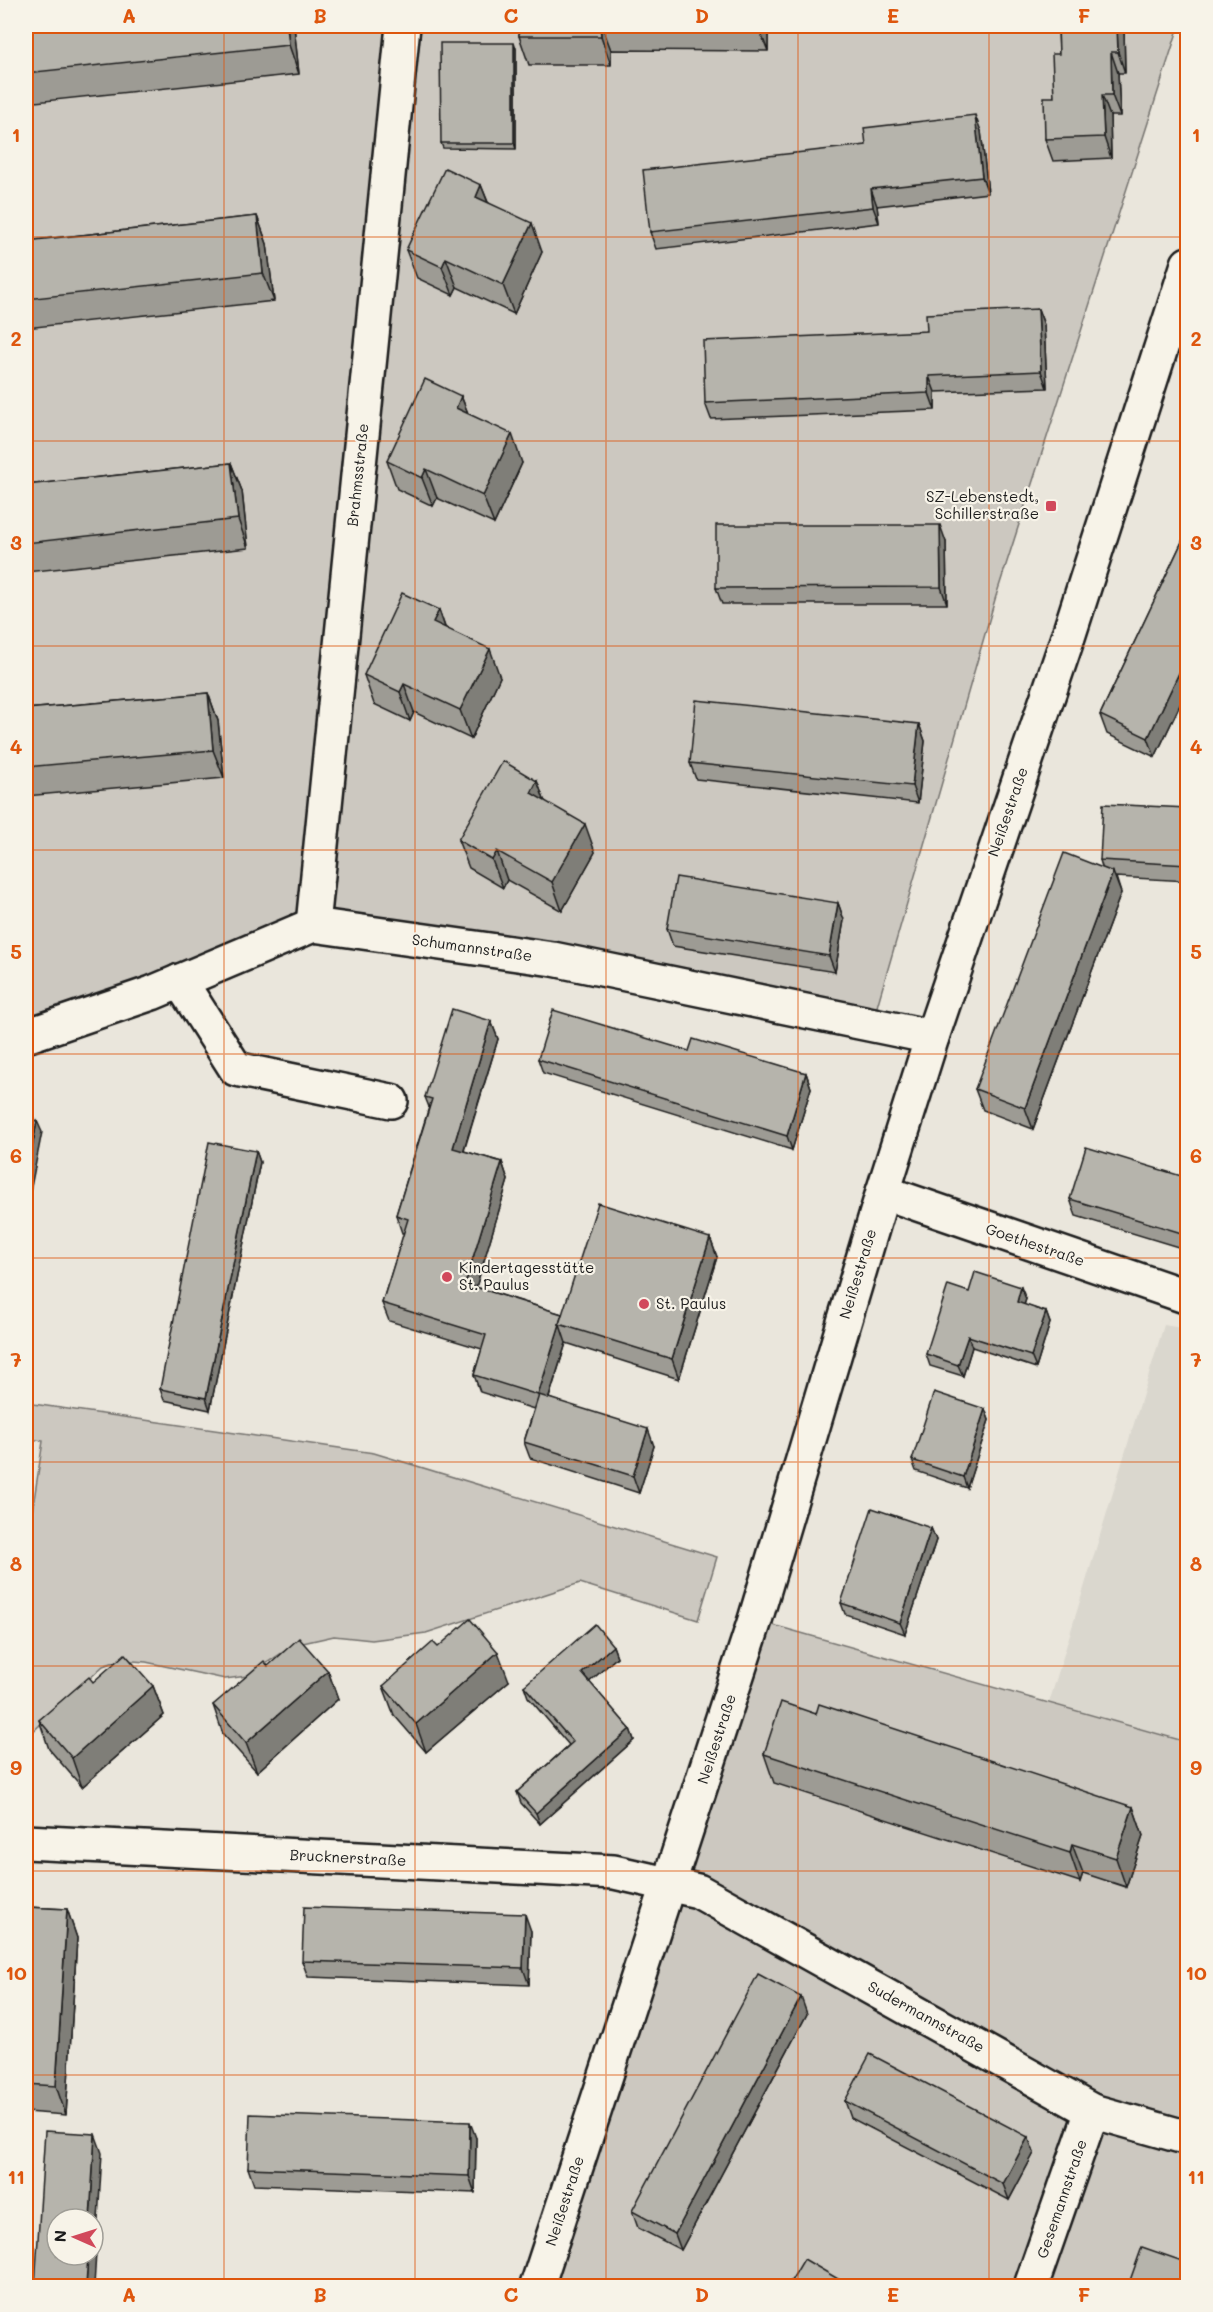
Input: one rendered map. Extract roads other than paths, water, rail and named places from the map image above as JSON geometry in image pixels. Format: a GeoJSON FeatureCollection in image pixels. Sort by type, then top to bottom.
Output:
{"type":"FeatureCollection","features":[{"type":"Feature","properties":{"kind":"street","name":"Brahmsstraße"},"geometry":{"type":"LineString","coordinates":[[313,925],[403,26]]}},
{"type":"Feature","properties":{"kind":"street","name":"Neißestraße"},"geometry":{"type":"LineString","coordinates":[[537,2286],[755,1620],[883,1192],[932,1037],[1072,623],[1188,264]]}},
{"type":"Feature","properties":{"kind":"street"},"geometry":{"type":"LineString","coordinates":[[26,1036],[180,981],[313,925]]}},
{"type":"Feature","properties":{"kind":"street","name":"Schumannstraße"},"geometry":{"type":"LineString","coordinates":[[313,925],[553,959],[932,1037]]}},
{"type":"Feature","properties":{"kind":"street"},"geometry":{"type":"LineString","coordinates":[[180,981],[236,1069],[391,1101]]}},
{"type":"Feature","properties":{"kind":"street","name":"Goethestraße"},"geometry":{"type":"LineString","coordinates":[[883,1192],[1188,1297]]}},
{"type":"Feature","properties":{"kind":"street","name":"Brucknerstraße"},"geometry":{"type":"LineString","coordinates":[[26,1842],[614,1872],[669,1884]]}},
{"type":"Feature","properties":{"kind":"street","name":"Sudermannstraße"},"geometry":{"type":"LineString","coordinates":[[669,1884],[699,1891],[1092,2111],[1188,2138]]}},
{"type":"Feature","properties":{"kind":"street","name":"Gesemannstraße"},"geometry":{"type":"LineString","coordinates":[[1031,2286],[1092,2111]]}},
{"type":"Feature","properties":{"kind":"place","name":"SZ-Lebenstedt, Schillerstraße"},"geometry":{"type":"Point","coordinates":[1051,506]}},
{"type":"Feature","properties":{"kind":"place","name":"Kindertagesstätte St. Paulus"},"geometry":{"type":"Point","coordinates":[447,1277]}},
{"type":"Feature","properties":{"kind":"place","name":"St. Paulus"},"geometry":{"type":"Point","coordinates":[644,1304]}}]}
